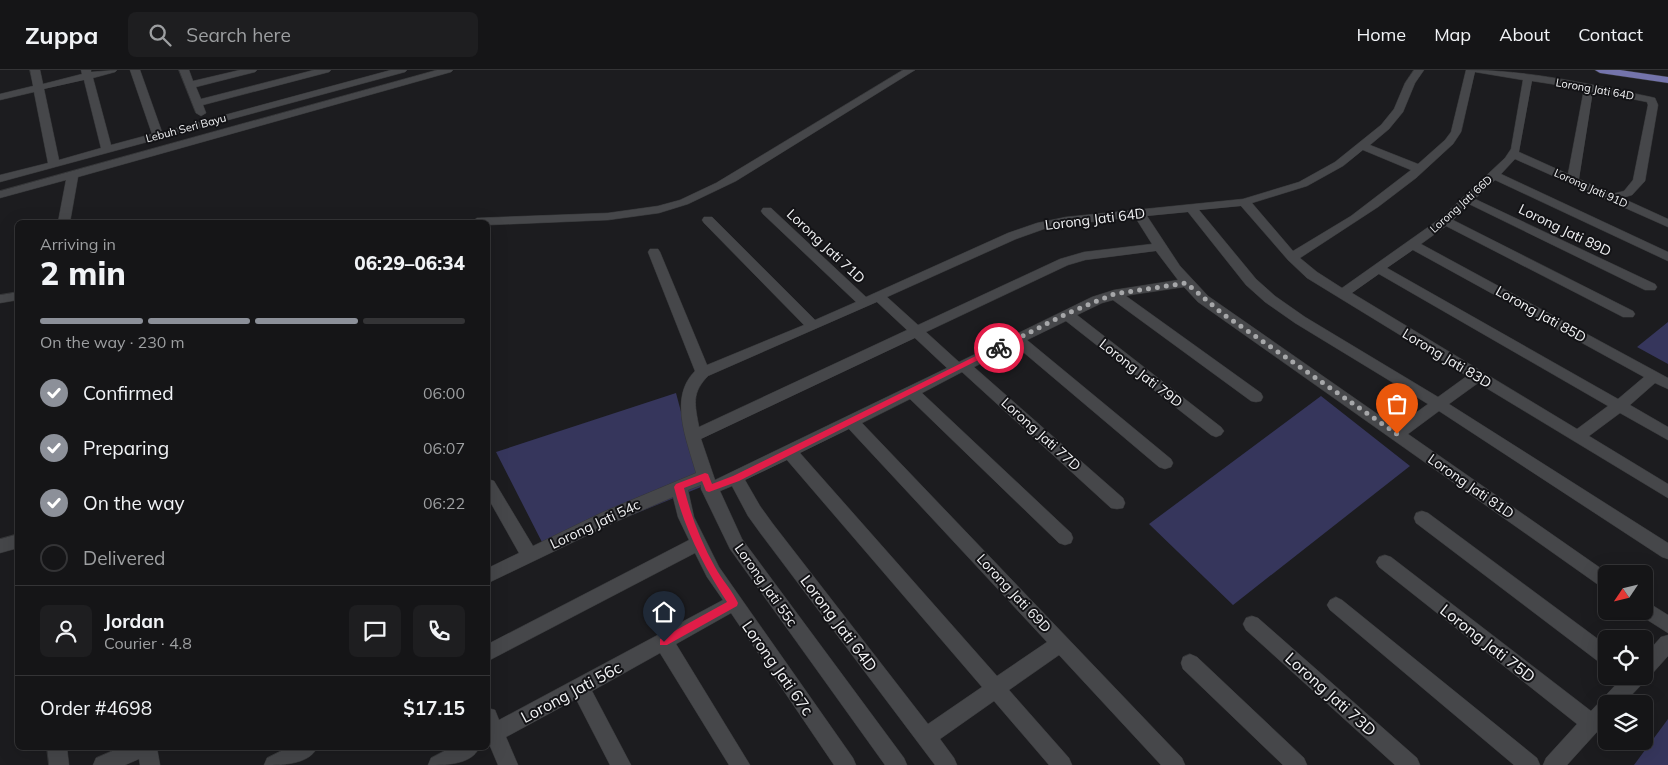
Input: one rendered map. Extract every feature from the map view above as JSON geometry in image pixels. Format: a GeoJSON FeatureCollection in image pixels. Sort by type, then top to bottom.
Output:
{"type":"FeatureCollection","features":[{"type":"Feature","properties":{"kind":"main road"},"geometry":{"type":"LineString","coordinates":[[1600,70],[1668,80]]}},
{"type":"Feature","properties":{"kind":"street"},"geometry":{"type":"LineString","coordinates":[[36,70],[54,164]]}},
{"type":"Feature","properties":{"kind":"street"},"geometry":{"type":"LineString","coordinates":[[0,97],[39,88],[86,73],[112,70]]}},
{"type":"Feature","properties":{"kind":"street"},"geometry":{"type":"LineString","coordinates":[[135,70],[158,136]]}},
{"type":"Feature","properties":{"kind":"street"},"geometry":{"type":"LineString","coordinates":[[184,70],[211,137]]}},
{"type":"Feature","properties":{"kind":"street"},"geometry":{"type":"LineString","coordinates":[[190,85],[252,70]]}},
{"type":"Feature","properties":{"kind":"street"},"geometry":{"type":"LineString","coordinates":[[197,103],[326,70]]}},
{"type":"Feature","properties":{"kind":"street","name":"Lebuh Seri Bayu"},"geometry":{"type":"LineString","coordinates":[[0,176],[54,164],[158,136],[369,74],[402,70]]}},
{"type":"Feature","properties":{"kind":"street"},"geometry":{"type":"LineString","coordinates":[[0,195],[448,70]]}},
{"type":"Feature","properties":{"kind":"street"},"geometry":{"type":"LineString","coordinates":[[490,221],[602,217],[656,210],[685,202],[711,190],[834,114],[910,70]]}},
{"type":"Feature","properties":{"kind":"street","name":"Lorong Jati 64D"},"geometry":{"type":"LineString","coordinates":[[698,378],[1012,236],[1041,226],[1066,221],[1244,202],[1303,184],[1339,164],[1385,127],[1396,116],[1418,70]]}},
{"type":"Feature","properties":{"kind":"street"},"geometry":{"type":"LineString","coordinates":[[1292,257],[1342,228],[1379,203],[1449,142],[1456,132],[1472,70]]}},
{"type":"Feature","properties":{"kind":"street","name":"Lorong Jati 64D"},"geometry":{"type":"LineString","coordinates":[[1479,70],[1589,87],[1651,100],[1654,105],[1639,181],[1628,192],[1612,197]]}},
{"type":"Feature","properties":{"kind":"street"},"geometry":{"type":"LineString","coordinates":[[86,73],[107,150]]}},
{"type":"Feature","properties":{"kind":"street"},"geometry":{"type":"LineString","coordinates":[[1514,154],[1528,78]]}},
{"type":"Feature","properties":{"kind":"street"},"geometry":{"type":"LineString","coordinates":[[1573,180],[1589,87]]}},
{"type":"Feature","properties":{"kind":"street"},"geometry":{"type":"LineString","coordinates":[[1363,146],[1419,168]]}},
{"type":"Feature","properties":{"kind":"street","name":"Lorong Jati 66D"},"geometry":{"type":"LineString","coordinates":[[1342,294],[1414,245],[1445,221],[1514,154]]}},
{"type":"Feature","properties":{"kind":"street","name":"Lorong Jati 91D"},"geometry":{"type":"LineString","coordinates":[[1514,154],[1668,223]]}},
{"type":"Feature","properties":{"kind":"street"},"geometry":{"type":"LineString","coordinates":[[64,220],[73,175]]}},
{"type":"Feature","properties":{"kind":"street"},"geometry":{"type":"LineString","coordinates":[[1493,175],[1668,257]]}},
{"type":"Feature","properties":{"kind":"street","name":"Lorong Jati 89D"},"geometry":{"type":"LineString","coordinates":[[1467,199],[1650,287]]}},
{"type":"Feature","properties":{"kind":"street","name":"Lorong Jati 83D"},"geometry":{"type":"LineString","coordinates":[[1244,202],[1292,257],[1312,275],[1668,492]]}},
{"type":"Feature","properties":{"kind":"street"},"geometry":{"type":"LineString","coordinates":[[1191,208],[1251,282],[1270,299],[1300,320],[1439,404],[1668,552]]}},
{"type":"Feature","properties":{"kind":"street","name":"Lorong Jati 71D"},"geometry":{"type":"LineString","coordinates":[[767,211],[864,302]]}},
{"type":"Feature","properties":{"kind":"street","name":"Lorong Jati 81D"},"geometry":{"type":"LineString","coordinates":[[1139,213],[1159,247],[1186,283],[1223,314],[1598,575]]}},
{"type":"Feature","properties":{"kind":"street"},"geometry":{"type":"LineString","coordinates":[[708,220],[813,326]]}},
{"type":"Feature","properties":{"kind":"street"},"geometry":{"type":"LineString","coordinates":[[1445,221],[1628,314]]}},
{"type":"Feature","properties":{"kind":"street","name":"Lorong Jati 85D"},"geometry":{"type":"LineString","coordinates":[[1414,245],[1668,384]]}},
{"type":"Feature","properties":{"kind":"street"},"geometry":{"type":"LineString","coordinates":[[693,436],[1064,262],[1084,256],[1159,247]]}},
{"type":"Feature","properties":{"kind":"street"},"geometry":{"type":"LineString","coordinates":[[654,252],[698,378]]}},
{"type":"Feature","properties":{"kind":"street"},"geometry":{"type":"LineString","coordinates":[[1380,269],[1668,434]]}},
{"type":"Feature","properties":{"kind":"street","name":"Lorong Jati 54c"},"geometry":{"type":"LineString","coordinates":[[490,575],[679,487],[736,478],[1066,314],[1114,294],[1186,283]]}},
{"type":"Feature","properties":{"kind":"street"},"geometry":{"type":"LineString","coordinates":[[1114,294],[1256,397]]}},
{"type":"Feature","properties":{"kind":"street"},"geometry":{"type":"LineString","coordinates":[[0,299],[15,296]]}},
{"type":"Feature","properties":{"kind":"street","name":"Lorong Jati 77D"},"geometry":{"type":"LineString","coordinates":[[878,296],[1117,503]]}},
{"type":"Feature","properties":{"kind":"street","name":"Lorong Jati 79D"},"geometry":{"type":"LineString","coordinates":[[1066,314],[1216,432]]}},
{"type":"Feature","properties":{"kind":"street"},"geometry":{"type":"LineString","coordinates":[[1017,339],[1164,463]]}},
{"type":"Feature","properties":{"kind":"street"},"geometry":{"type":"LineString","coordinates":[[1397,434],[1477,376]]}},
{"type":"Feature","properties":{"kind":"street"},"geometry":{"type":"LineString","coordinates":[[1577,437],[1619,406],[1654,376]]}},
{"type":"Feature","properties":{"kind":"street","name":"Lorong Jati 55c"},"geometry":{"type":"LineString","coordinates":[[698,378],[687,402],[693,436],[707,483],[736,544],[897,765]]}},
{"type":"Feature","properties":{"kind":"street"},"geometry":{"type":"LineString","coordinates":[[912,392],[1064,538]]}},
{"type":"Feature","properties":{"kind":"street","name":"Lorong Jati 69D"},"geometry":{"type":"LineString","coordinates":[[852,422],[1176,765]]}},
{"type":"Feature","properties":{"kind":"street"},"geometry":{"type":"LineString","coordinates":[[790,452],[1062,765]]}},
{"type":"Feature","properties":{"kind":"street","name":"Lorong Jati 64D"},"geometry":{"type":"LineString","coordinates":[[736,478],[762,523],[947,765]]}},
{"type":"Feature","properties":{"kind":"street","name":"Lorong Jati 67c"},"geometry":{"type":"LineString","coordinates":[[679,487],[686,516],[713,572],[846,765]]}},
{"type":"Feature","properties":{"kind":"street"},"geometry":{"type":"LineString","coordinates":[[490,489],[528,556]]}},
{"type":"Feature","properties":{"kind":"street"},"geometry":{"type":"LineString","coordinates":[[1422,518],[1598,650]]}},
{"type":"Feature","properties":{"kind":"street"},"geometry":{"type":"LineString","coordinates":[[490,652],[698,543]]}},
{"type":"Feature","properties":{"kind":"street","name":"Lorong Jati 75D"},"geometry":{"type":"LineString","coordinates":[[1385,562],[1591,724]]}},
{"type":"Feature","properties":{"kind":"street","name":"Lorong Jati 56c"},"geometry":{"type":"LineString","coordinates":[[490,729],[580,688],[734,603]]}},
{"type":"Feature","properties":{"kind":"street"},"geometry":{"type":"LineString","coordinates":[[1336,605],[1530,765]]}},
{"type":"Feature","properties":{"kind":"street"},"geometry":{"type":"LineString","coordinates":[[1653,614],[1668,625]]}},
{"type":"Feature","properties":{"kind":"street","name":"Lorong Jati 73D"},"geometry":{"type":"LineString","coordinates":[[1252,624],[1410,765]]}},
{"type":"Feature","properties":{"kind":"street"},"geometry":{"type":"LineString","coordinates":[[664,642],[740,765]]}},
{"type":"Feature","properties":{"kind":"street"},"geometry":{"type":"LineString","coordinates":[[926,737],[1060,643]]}},
{"type":"Feature","properties":{"kind":"street"},"geometry":{"type":"LineString","coordinates":[[1653,659],[1668,643]]}},
{"type":"Feature","properties":{"kind":"street"},"geometry":{"type":"LineString","coordinates":[[1190,663],[1297,765]]}},
{"type":"Feature","properties":{"kind":"street"},"geometry":{"type":"LineString","coordinates":[[1619,695],[1628,685]]}},
{"type":"Feature","properties":{"kind":"street"},"geometry":{"type":"LineString","coordinates":[[580,688],[621,765]]}},
{"type":"Feature","properties":{"kind":"street"},"geometry":{"type":"LineString","coordinates":[[1553,765],[1598,717]]}},
{"type":"Feature","properties":{"kind":"street"},"geometry":{"type":"LineString","coordinates":[[490,729],[508,765]]}},
{"type":"Feature","properties":{"kind":"street"},"geometry":{"type":"LineString","coordinates":[[57,750],[59,765]]}},
{"type":"Feature","properties":{"kind":"street"},"geometry":{"type":"LineString","coordinates":[[103,765],[136,750]]}},
{"type":"Feature","properties":{"kind":"street"},"geometry":{"type":"LineString","coordinates":[[147,750],[150,765]]}},
{"type":"Feature","properties":{"kind":"street"},"geometry":{"type":"LineString","coordinates":[[274,765],[304,750]]}},
{"type":"Feature","properties":{"kind":"street"},"geometry":{"type":"LineString","coordinates":[[438,765],[465,750]]}},
{"type":"Feature","properties":{"kind":"shaded area"},"geometry":{"type":"Polygon","coordinates":[[[1668,322],[1668,364],[1637,347],[1668,322]]]}},
{"type":"Feature","properties":{"kind":"shaded area"},"geometry":{"type":"Polygon","coordinates":[[[676,393],[701,487],[546,550],[496,452],[676,393]]]}},
{"type":"Feature","properties":{"kind":"shaded area"},"geometry":{"type":"Polygon","coordinates":[[[1321,396],[1410,466],[1233,605],[1149,524],[1321,396]]]}},
{"type":"Feature","properties":{"kind":"shaded area"},"geometry":{"type":"Polygon","coordinates":[[[1668,719],[1668,765],[1634,765],[1645,750],[1653,750],[1653,739],[1668,719]]]}},
{"type":"Feature","properties":{"kind":"way so far"},"geometry":{"type":"LineString","coordinates":[[999,348],[1066,314],[1114,294],[1130,290],[1186,283],[1223,314],[1300,369],[1397,434]]}},
{"type":"Feature","properties":{"kind":"route"},"geometry":{"type":"LineString","coordinates":[[664,642],[734,603],[713,572],[698,543],[686,516],[679,487],[705,476],[709,489],[736,478],[999,348]]}}]}
